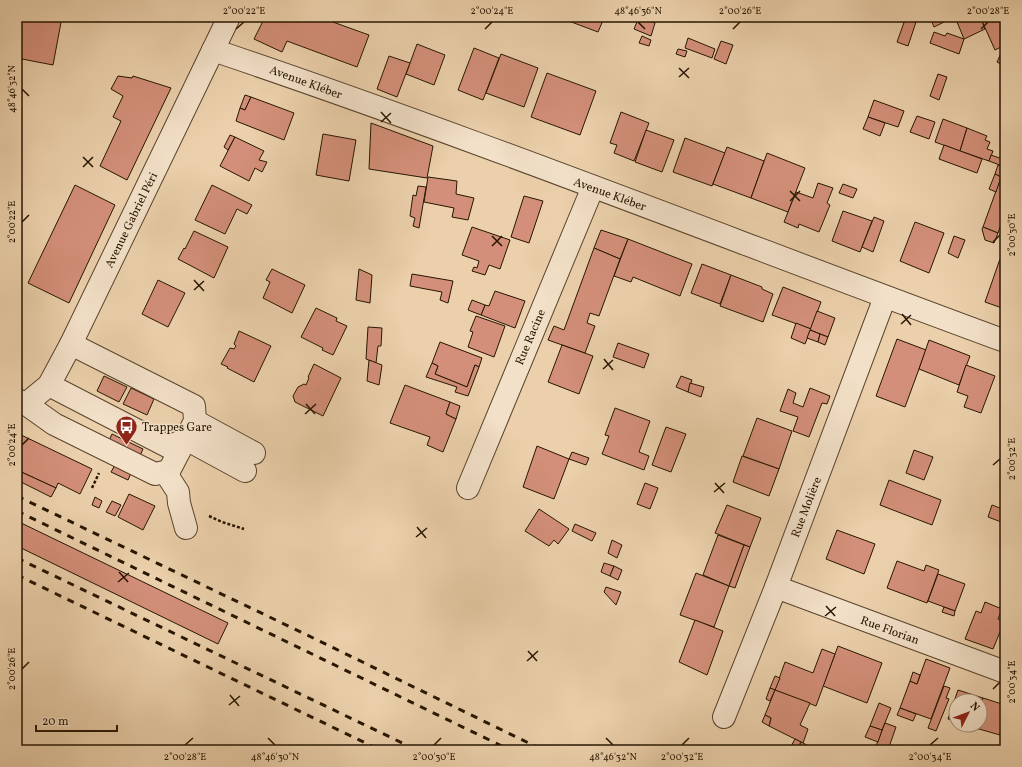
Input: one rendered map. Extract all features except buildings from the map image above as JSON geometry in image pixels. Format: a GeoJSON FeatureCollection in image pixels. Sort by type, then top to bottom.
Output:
{"type":"FeatureCollection","features":[{"type":"Feature","properties":{"kind":"street","name":"Avenue Gabriel Péri"},"geometry":{"type":"LineString","coordinates":[[21,402],[49,385],[71,344],[229,17]]}},
{"type":"Feature","properties":{"kind":"street","name":"Avenue Kléber"},"geometry":{"type":"LineString","coordinates":[[213,50],[289,75],[1005,341]]}},
{"type":"Feature","properties":{"kind":"street","name":"Rue Racine"},"geometry":{"type":"LineString","coordinates":[[468,488],[593,187]]}},
{"type":"Feature","properties":{"kind":"street","name":"Rue Molière"},"geometry":{"type":"LineString","coordinates":[[724,717],[776,587],[885,297]]}},
{"type":"Feature","properties":{"kind":"street"},"geometry":{"type":"LineString","coordinates":[[21,402],[54,424],[155,474],[169,471],[190,430],[194,406],[71,344]]}},
{"type":"Feature","properties":{"kind":"street"},"geometry":{"type":"LineString","coordinates":[[49,385],[169,446],[190,430]]}},
{"type":"Feature","properties":{"kind":"street"},"geometry":{"type":"LineString","coordinates":[[190,430],[250,462]]}},
{"type":"Feature","properties":{"kind":"street"},"geometry":{"type":"LineString","coordinates":[[165,472],[178,492],[178,503],[186,528]]}},
{"type":"Feature","properties":{"kind":"street","name":"Rue Florian"},"geometry":{"type":"LineString","coordinates":[[776,587],[1005,672]]}},
{"type":"Feature","properties":{"kind":"railway"},"geometry":{"type":"LineString","coordinates":[[17,496],[543,750]]}},
{"type":"Feature","properties":{"kind":"railway"},"geometry":{"type":"LineString","coordinates":[[17,511],[510,750]]}},
{"type":"Feature","properties":{"kind":"railway"},"geometry":{"type":"LineString","coordinates":[[17,558],[417,750]]}},
{"type":"Feature","properties":{"kind":"railway"},"geometry":{"type":"LineString","coordinates":[[17,575],[380,750]]}},
{"type":"Feature","properties":{"kind":"place","name":"Trappes Gare"},"geometry":{"type":"Point","coordinates":[126,446]}}]}
